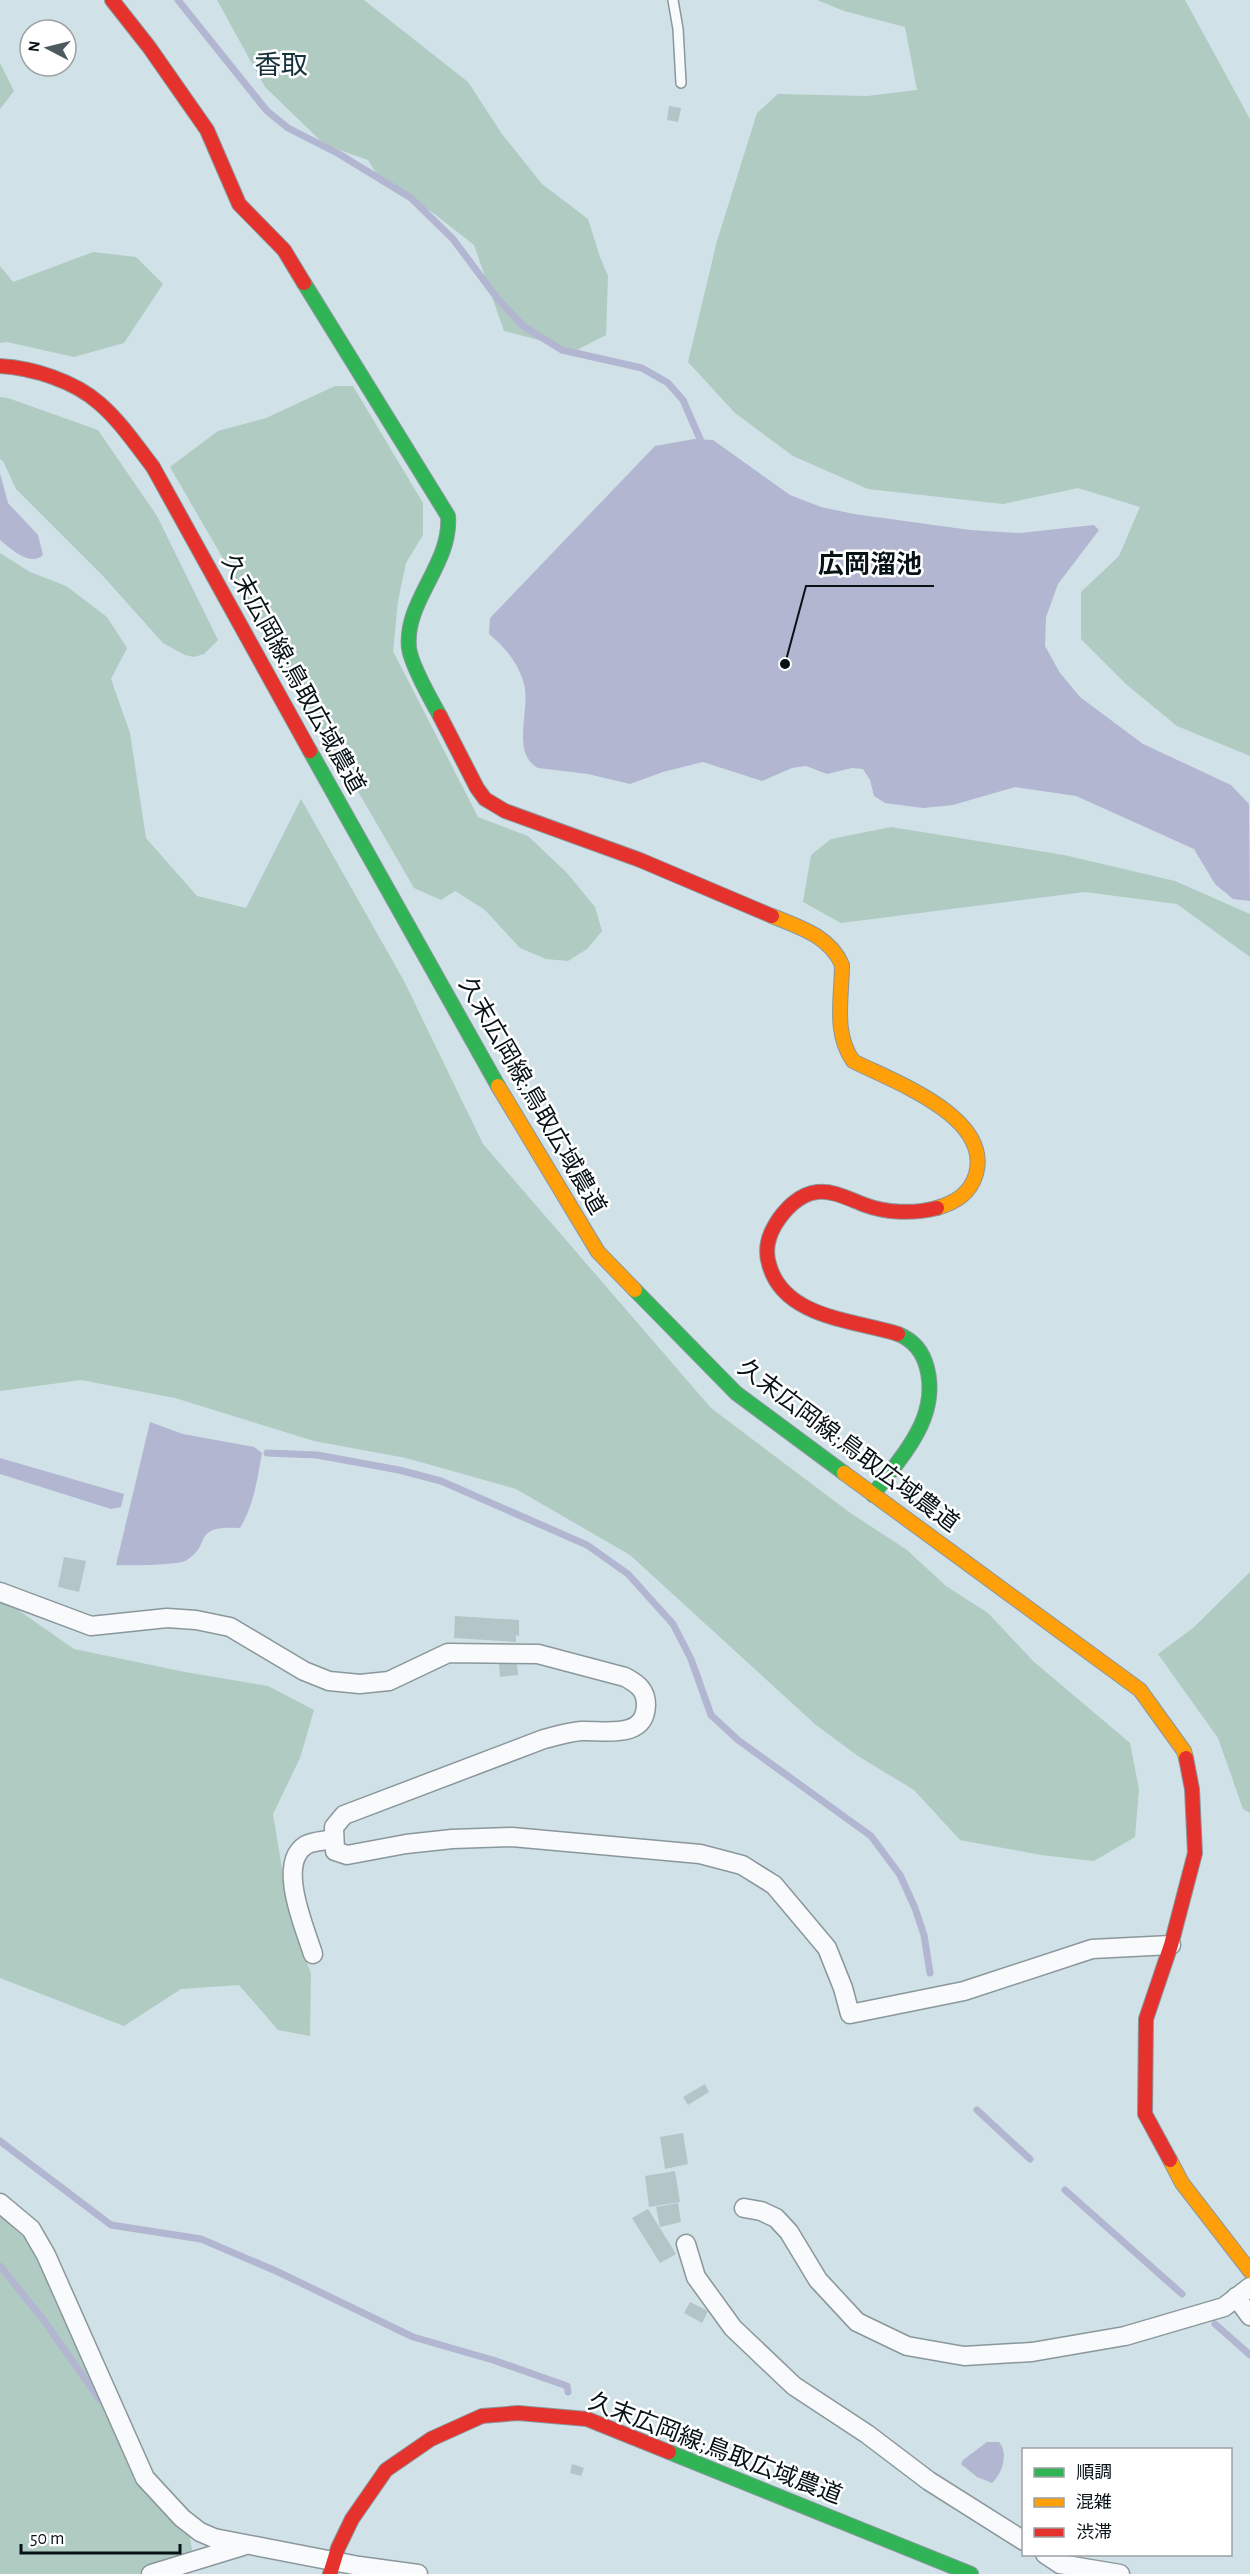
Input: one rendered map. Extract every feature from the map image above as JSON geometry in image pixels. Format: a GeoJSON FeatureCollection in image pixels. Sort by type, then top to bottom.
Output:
{"type":"FeatureCollection","features":[{"type":"Feature","properties":{"kind":"street"},"geometry":{"type":"LineString","coordinates":[[112,0],[201,122],[214,142],[239,204],[284,250],[448,516],[449,529],[443,551],[410,625],[409,650],[426,690],[485,799],[505,811],[640,860],[801,928],[824,940],[839,956],[842,965],[841,1030],[846,1054],[853,1061],[954,1115],[971,1138],[977,1160],[977,1174],[972,1187],[955,1202],[921,1211],[897,1211],[875,1208],[835,1194],[811,1193],[802,1197],[782,1214],[770,1237],[767,1253],[771,1278],[792,1300],[827,1314],[900,1335],[916,1346],[923,1357],[928,1371],[928,1409],[873,1496]]}},
{"type":"Feature","properties":{"kind":"street","name":"久末広岡線;鳥取広域農道"},"geometry":{"type":"LineString","coordinates":[[0,366],[11,366],[55,379],[97,401],[126,432],[153,467],[513,1113],[598,1252],[736,1393],[873,1496],[1140,1690],[1184,1751],[1192,1789],[1195,1852],[1171,1944],[1146,2019],[1145,2114],[1182,2183],[1250,2271]]}},
{"type":"Feature","properties":{"kind":"street"},"geometry":{"type":"LineString","coordinates":[[0,1592],[91,1626],[167,1618],[196,1620],[230,1628],[304,1671],[329,1681],[360,1684],[389,1681],[448,1653],[538,1654],[625,1677],[637,1684],[645,1695],[646,1709],[636,1727],[627,1732],[578,1731],[544,1739],[344,1815],[334,1827],[335,1851],[347,1855],[406,1844],[452,1839],[512,1837],[700,1854],[742,1865],[774,1885],[827,1948],[843,1988],[850,2014],[964,1991],[1092,1948],[1171,1944]]}},
{"type":"Feature","properties":{"kind":"street"},"geometry":{"type":"LineString","coordinates":[[313,1954],[291,1875],[295,1856],[307,1845],[333,1839]]}},
{"type":"Feature","properties":{"kind":"street"},"geometry":{"type":"LineString","coordinates":[[0,2203],[31,2229],[46,2255],[145,2478],[182,2518],[200,2532],[214,2538],[247,2544],[331,2567],[359,2566],[418,2574]]}},
{"type":"Feature","properties":{"kind":"street"},"geometry":{"type":"LineString","coordinates":[[744,2208],[761,2211],[776,2218],[789,2232],[818,2280],[857,2322],[907,2346],[964,2356],[1032,2352],[1125,2336],[1174,2323],[1224,2307],[1243,2292],[1250,2316]]}},
{"type":"Feature","properties":{"kind":"street"},"geometry":{"type":"LineString","coordinates":[[686,2244],[696,2277],[733,2328],[794,2386],[867,2434],[929,2481],[1022,2540]]}},
{"type":"Feature","properties":{"kind":"street","name":"久末広岡線;鳥取広域農道"},"geometry":{"type":"LineString","coordinates":[[331,2567],[357,2513],[387,2469],[423,2444],[483,2415],[523,2414],[587,2419],[971,2574]]}},
{"type":"Feature","properties":{"kind":"street"},"geometry":{"type":"LineString","coordinates":[[151,2574],[247,2544]]}},
{"type":"Feature","properties":{"kind":"street"},"geometry":{"type":"LineString","coordinates":[[1048,2556],[1060,2564],[1120,2574]]}},
{"type":"Feature","properties":{"kind":"lane"},"geometry":{"type":"LineString","coordinates":[[673,0],[678,29],[681,83]]}},
{"type":"Feature","properties":{"kind":"green space"},"geometry":{"type":"Polygon","coordinates":[[[217,0],[364,0],[468,82],[502,134],[542,184],[588,219],[608,276],[606,335],[577,350],[504,331],[474,245],[432,212],[383,184],[368,160],[325,145],[265,87],[217,0]]]}},
{"type":"Feature","properties":{"kind":"green space"},"geometry":{"type":"Polygon","coordinates":[[[817,0],[1185,0],[1250,119],[1250,756],[1177,726],[1127,685],[1081,639],[1081,592],[1119,556],[1140,507],[1078,488],[1003,504],[868,489],[793,456],[735,413],[688,362],[717,241],[757,113],[778,94],[867,96],[917,90],[905,27],[844,11],[817,0]]]}},
{"type":"Feature","properties":{"kind":"green space"},"geometry":{"type":"Polygon","coordinates":[[[0,63],[14,91],[0,109],[0,63]]]}},
{"type":"Feature","properties":{"kind":"green space"},"geometry":{"type":"Polygon","coordinates":[[[93,252],[136,257],[163,284],[124,343],[74,357],[7,342],[0,343],[0,266],[13,282],[93,252]]]}},
{"type":"Feature","properties":{"kind":"green space"},"geometry":{"type":"Polygon","coordinates":[[[335,386],[353,386],[423,503],[423,535],[406,563],[398,601],[393,651],[478,817],[528,836],[567,873],[595,907],[602,931],[587,949],[568,961],[546,959],[520,948],[485,910],[455,891],[441,900],[414,888],[170,467],[218,431],[266,418],[335,386]]]}},
{"type":"Feature","properties":{"kind":"green space"},"geometry":{"type":"Polygon","coordinates":[[[0,397],[98,430],[157,516],[218,640],[204,654],[194,657],[185,655],[163,643],[103,576],[16,489],[0,459],[0,397]]]}},
{"type":"Feature","properties":{"kind":"green space"},"geometry":{"type":"Polygon","coordinates":[[[0,553],[30,572],[66,586],[107,617],[127,648],[111,679],[130,733],[146,838],[197,896],[246,908],[301,799],[404,981],[483,1144],[711,1408],[849,1512],[907,1550],[946,1586],[988,1613],[1033,1661],[1130,1743],[1139,1789],[1135,1837],[1094,1861],[1041,1855],[960,1840],[914,1790],[858,1756],[816,1725],[630,1555],[516,1489],[406,1458],[314,1441],[175,1398],[81,1380],[0,1391],[0,553]]]}},
{"type":"Feature","properties":{"kind":"green space"},"geometry":{"type":"Polygon","coordinates":[[[891,827],[1064,855],[1175,881],[1250,914],[1250,957],[1177,904],[1085,892],[841,923],[803,902],[811,855],[831,839],[891,827]]]}},
{"type":"Feature","properties":{"kind":"green space"},"geometry":{"type":"Polygon","coordinates":[[[1250,1572],[1250,1813],[1243,1809],[1218,1738],[1158,1654],[1193,1628],[1250,1572]]]}},
{"type":"Feature","properties":{"kind":"green space"},"geometry":{"type":"Polygon","coordinates":[[[0,1602],[8,1603],[74,1649],[268,1686],[314,1710],[300,1758],[273,1814],[289,1911],[311,1974],[310,2036],[278,2030],[239,1985],[181,1989],[124,2026],[0,1978],[0,1602]]]}},
{"type":"Feature","properties":{"kind":"green space"},"geometry":{"type":"Polygon","coordinates":[[[0,2215],[29,2242],[43,2266],[134,2471],[190,2538],[192,2550],[188,2555],[140,2574],[0,2574],[0,2215]]]}},
{"type":"Feature","properties":{"kind":"water"},"geometry":{"type":"Polygon","coordinates":[[[694,439],[713,440],[790,495],[821,507],[854,514],[970,530],[1020,533],[1094,525],[1099,530],[1058,584],[1046,617],[1045,646],[1060,673],[1080,697],[1143,744],[1231,785],[1249,804],[1250,901],[1233,899],[1215,884],[1194,849],[1076,796],[1015,787],[953,805],[923,808],[885,803],[874,796],[870,780],[863,769],[852,768],[827,774],[806,766],[792,768],[762,781],[703,762],[663,772],[630,784],[588,774],[538,768],[525,752],[523,741],[525,694],[522,677],[511,656],[489,634],[490,618],[655,446],[694,439]]]}},
{"type":"Feature","properties":{"kind":"water"},"geometry":{"type":"Polygon","coordinates":[[[0,473],[8,503],[38,535],[43,555],[38,558],[27,558],[0,540],[0,473]]]}},
{"type":"Feature","properties":{"kind":"water"},"geometry":{"type":"Polygon","coordinates":[[[150,1422],[183,1434],[254,1447],[262,1453],[254,1492],[249,1510],[240,1528],[224,1528],[208,1533],[199,1549],[185,1561],[116,1565],[150,1422]]]}},
{"type":"Feature","properties":{"kind":"water"},"geometry":{"type":"Polygon","coordinates":[[[0,1458],[124,1494],[121,1507],[111,1509],[0,1474],[0,1458]]]}},
{"type":"Feature","properties":{"kind":"water"},"geometry":{"type":"Polygon","coordinates":[[[987,2442],[999,2442],[1004,2452],[1001,2469],[992,2483],[977,2477],[961,2464],[987,2442]]]}},
{"type":"Feature","properties":{"kind":"building"},"geometry":{"type":"Polygon","coordinates":[[[669,106],[681,108],[678,122],[667,120],[669,106]]]}},
{"type":"Feature","properties":{"kind":"building"},"geometry":{"type":"Polygon","coordinates":[[[64,1557],[86,1561],[79,1592],[58,1587],[64,1557]]]}},
{"type":"Feature","properties":{"kind":"building"},"geometry":{"type":"Polygon","coordinates":[[[455,1616],[519,1620],[519,1636],[516,1635],[516,1642],[454,1638],[455,1616]]]}},
{"type":"Feature","properties":{"kind":"building"},"geometry":{"type":"Polygon","coordinates":[[[499,1663],[517,1663],[518,1675],[500,1677],[499,1663]]]}},
{"type":"Feature","properties":{"kind":"building"},"geometry":{"type":"Polygon","coordinates":[[[705,2084],[709,2092],[688,2105],[683,2097],[705,2084]]]}},
{"type":"Feature","properties":{"kind":"building"},"geometry":{"type":"Polygon","coordinates":[[[683,2133],[688,2164],[665,2169],[660,2137],[683,2133]]]}},
{"type":"Feature","properties":{"kind":"building"},"geometry":{"type":"Polygon","coordinates":[[[675,2171],[680,2202],[649,2207],[645,2176],[675,2171]]]}},
{"type":"Feature","properties":{"kind":"building"},"geometry":{"type":"Polygon","coordinates":[[[678,2203],[681,2222],[660,2227],[656,2207],[678,2203]]]}},
{"type":"Feature","properties":{"kind":"building"},"geometry":{"type":"Polygon","coordinates":[[[648,2209],[676,2254],[660,2263],[632,2218],[648,2209]]]}},
{"type":"Feature","properties":{"kind":"building"},"geometry":{"type":"Polygon","coordinates":[[[690,2302],[708,2311],[702,2323],[684,2313],[690,2302]]]}},
{"type":"Feature","properties":{"kind":"building"},"geometry":{"type":"Polygon","coordinates":[[[572,2464],[584,2468],[581,2476],[570,2473],[572,2464]]]}},
{"type":"Feature","properties":{"kind":"waterway"},"geometry":{"type":"LineString","coordinates":[[178,0],[267,111],[288,128],[339,154],[411,198],[453,239],[497,298],[523,326],[562,350],[642,368],[668,383],[683,400],[703,446]]}},
{"type":"Feature","properties":{"kind":"waterway"},"geometry":{"type":"LineString","coordinates":[[267,1453],[317,1455],[399,1470],[441,1481],[587,1545],[628,1574],[673,1624],[691,1659],[711,1715],[738,1740],[871,1836],[900,1875],[915,1908],[924,1935],[930,1973]]}},
{"type":"Feature","properties":{"kind":"waterway"},"geometry":{"type":"LineString","coordinates":[[977,2110],[1030,2159]]}},
{"type":"Feature","properties":{"kind":"waterway"},"geometry":{"type":"LineString","coordinates":[[0,2141],[111,2225],[201,2239],[276,2271],[413,2337],[493,2360],[567,2386],[568,2392]]}},
{"type":"Feature","properties":{"kind":"waterway"},"geometry":{"type":"LineString","coordinates":[[1065,2190],[1182,2294]]}},
{"type":"Feature","properties":{"kind":"waterway"},"geometry":{"type":"LineString","coordinates":[[0,2266],[42,2318],[100,2400]]}},
{"type":"Feature","properties":{"kind":"waterway"},"geometry":{"type":"LineString","coordinates":[[1215,2324],[1250,2355]]}},
{"type":"Feature","properties":{"kind":"traffic: fast"},"geometry":{"type":"LineString","coordinates":[[304,283],[448,516],[443,550],[420,598],[409,631],[409,648],[413,664],[440,716]]}},
{"type":"Feature","properties":{"kind":"traffic: fast"},"geometry":{"type":"LineString","coordinates":[[310,751],[498,1086]]}},
{"type":"Feature","properties":{"kind":"traffic: fast"},"geometry":{"type":"LineString","coordinates":[[635,1290],[736,1393],[844,1473]]}},
{"type":"Feature","properties":{"kind":"traffic: fast"},"geometry":{"type":"LineString","coordinates":[[873,1495],[906,1451],[923,1420],[928,1404],[930,1386],[925,1362],[913,1343],[898,1334]]}},
{"type":"Feature","properties":{"kind":"traffic: fast"},"geometry":{"type":"LineString","coordinates":[[669,2452],[971,2574]]}},
{"type":"Feature","properties":{"kind":"traffic: slow"},"geometry":{"type":"LineString","coordinates":[[772,916],[813,934],[837,955],[842,965],[841,1027],[847,1050],[853,1061],[935,1103],[954,1118],[969,1135],[977,1153],[976,1174],[973,1181],[961,1196],[937,1208]]}},
{"type":"Feature","properties":{"kind":"traffic: slow"},"geometry":{"type":"LineString","coordinates":[[498,1086],[598,1252],[635,1290]]}},
{"type":"Feature","properties":{"kind":"traffic: slow"},"geometry":{"type":"LineString","coordinates":[[844,1473],[1140,1690],[1184,1751],[1186,1758]]}},
{"type":"Feature","properties":{"kind":"traffic: slow"},"geometry":{"type":"LineString","coordinates":[[1170,2160],[1182,2183],[1250,2271]]}},
{"type":"Feature","properties":{"kind":"traffic: jam"},"geometry":{"type":"LineString","coordinates":[[112,0],[149,47],[207,130],[239,204],[284,250],[304,283]]}},
{"type":"Feature","properties":{"kind":"traffic: jam"},"geometry":{"type":"LineString","coordinates":[[0,366],[39,373],[78,388],[99,403],[128,434],[153,467],[310,751]]}},
{"type":"Feature","properties":{"kind":"traffic: jam"},"geometry":{"type":"LineString","coordinates":[[440,716],[485,799],[505,811],[640,860],[772,916]]}},
{"type":"Feature","properties":{"kind":"traffic: jam"},"geometry":{"type":"LineString","coordinates":[[898,1334],[822,1314],[789,1296],[777,1282],[769,1264],[767,1254],[769,1239],[775,1225],[787,1208],[810,1193],[835,1194],[873,1208],[891,1211],[919,1211],[937,1208]]}},
{"type":"Feature","properties":{"kind":"traffic: jam"},"geometry":{"type":"LineString","coordinates":[[1170,2160],[1145,2114],[1146,2019],[1171,1945],[1195,1853],[1192,1789],[1186,1758]]}},
{"type":"Feature","properties":{"kind":"traffic: jam"},"geometry":{"type":"LineString","coordinates":[[330,2574],[338,2548],[352,2519],[386,2470],[431,2439],[482,2416],[518,2413],[587,2419],[669,2452]]}},
{"type":"Feature","properties":{"kind":"place","name":"広岡溜池"},"geometry":{"type":"Point","coordinates":[785,664]}},
{"type":"Feature","properties":{"kind":"district","name":"香取"},"geometry":{"type":"Point","coordinates":[281,65]}}]}
